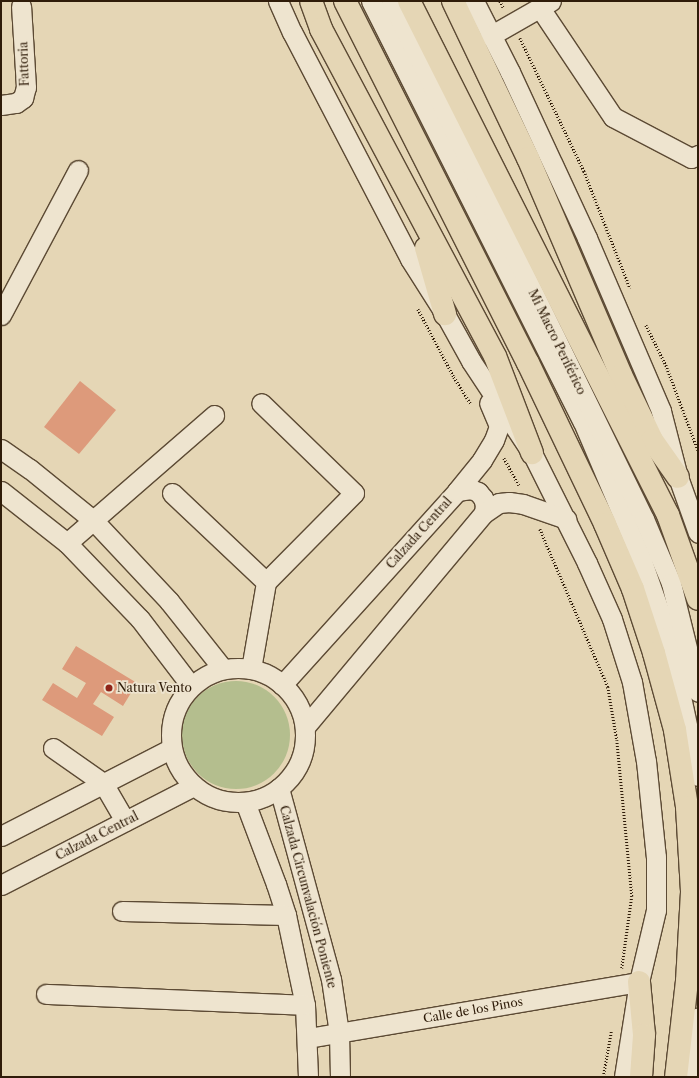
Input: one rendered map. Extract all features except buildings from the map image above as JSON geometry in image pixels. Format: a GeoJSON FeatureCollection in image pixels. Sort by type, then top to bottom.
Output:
{"type":"FeatureCollection","features":[{"type":"Feature","properties":{"kind":"main road"},"geometry":{"type":"LineString","coordinates":[[311,1],[321,30],[495,356],[532,453]]}},
{"type":"Feature","properties":{"kind":"main road"},"geometry":{"type":"LineString","coordinates":[[345,1],[528,363],[605,524],[633,589],[654,653],[675,730],[687,807],[692,892],[687,981],[676,1077]]}},
{"type":"Feature","properties":{"kind":"main road"},"geometry":{"type":"LineString","coordinates":[[409,1],[668,515],[698,599]]}},
{"type":"Feature","properties":{"kind":"main road"},"geometry":{"type":"LineString","coordinates":[[453,1],[528,158],[621,375],[652,440],[678,476]]}},
{"type":"Feature","properties":{"kind":"main road"},"geometry":{"type":"LineString","coordinates":[[408,192],[432,265],[445,314]]}},
{"type":"Feature","properties":{"kind":"main road"},"geometry":{"type":"LineString","coordinates":[[639,982],[644,1036],[641,1077]]}},
{"type":"Feature","properties":{"kind":"street"},"geometry":{"type":"LineString","coordinates":[[278,1],[292,32],[410,259],[445,314],[471,361],[532,453],[566,519],[612,619],[632,682],[646,761],[656,857],[656,910],[639,982],[624,1077]]}},
{"type":"Feature","properties":{"kind":"street"},"geometry":{"type":"LineString","coordinates":[[371,1],[582,422],[642,561],[668,636],[698,776]]}},
{"type":"Feature","properties":{"kind":"street","name":"Mi Macro Periférico"},"geometry":{"type":"LineString","coordinates":[[391,1],[644,519],[671,583],[691,657],[698,692]]}},
{"type":"Feature","properties":{"kind":"street"},"geometry":{"type":"LineString","coordinates":[[474,1],[516,86],[587,238],[662,411],[678,476],[698,533]]}},
{"type":"Feature","properties":{"kind":"street"},"geometry":{"type":"LineString","coordinates":[[490,36],[546,4],[613,117],[691,158],[698,154]]}},
{"type":"Feature","properties":{"kind":"street","name":"Fattoria"},"geometry":{"type":"LineString","coordinates":[[1,105],[16,103],[23,98],[26,87],[21,6]]}},
{"type":"Feature","properties":{"kind":"street"},"geometry":{"type":"LineString","coordinates":[[1,315],[78,170]]}},
{"type":"Feature","properties":{"kind":"street","name":"Calzada Central"},"geometry":{"type":"LineString","coordinates":[[282,685],[457,491],[482,460],[494,440],[499,426],[471,361]]}},
{"type":"Feature","properties":{"kind":"street"},"geometry":{"type":"LineString","coordinates":[[251,669],[266,582],[354,493],[261,403]]}},
{"type":"Feature","properties":{"kind":"street"},"geometry":{"type":"LineString","coordinates":[[67,543],[214,415]]}},
{"type":"Feature","properties":{"kind":"street"},"geometry":{"type":"LineString","coordinates":[[1,449],[30,469],[94,521],[169,601],[223,670]]}},
{"type":"Feature","properties":{"kind":"street"},"geometry":{"type":"LineString","coordinates":[[457,491],[471,489],[478,492],[483,498],[485,505],[484,513]]}},
{"type":"Feature","properties":{"kind":"street"},"geometry":{"type":"LineString","coordinates":[[1,491],[67,543],[140,620],[191,686]]}},
{"type":"Feature","properties":{"kind":"street"},"geometry":{"type":"LineString","coordinates":[[172,493],[266,582]]}},
{"type":"Feature","properties":{"kind":"street"},"geometry":{"type":"LineString","coordinates":[[305,727],[484,513],[499,503],[509,502],[523,504],[566,519]]}},
{"type":"Feature","properties":{"kind":"street"},"geometry":{"type":"LineString","coordinates":[[251,669],[268,675],[282,685],[293,697],[301,711],[305,727],[304,750],[295,771],[279,788],[263,798],[244,802],[226,801],[209,796],[194,786],[180,769],[172,748],[171,726],[178,704],[191,686],[206,676],[223,670],[251,669]]}},
{"type":"Feature","properties":{"kind":"street"},"geometry":{"type":"LineString","coordinates":[[53,748],[103,783],[125,822]]}},
{"type":"Feature","properties":{"kind":"street"},"geometry":{"type":"LineString","coordinates":[[1,836],[172,748]]}},
{"type":"Feature","properties":{"kind":"street","name":"Calzada Central"},"geometry":{"type":"LineString","coordinates":[[1,885],[194,786]]}},
{"type":"Feature","properties":{"kind":"street","name":"Calzada Circunvalación Poniente"},"geometry":{"type":"LineString","coordinates":[[279,788],[331,979],[339,1033],[340,1077]]}},
{"type":"Feature","properties":{"kind":"street"},"geometry":{"type":"LineString","coordinates":[[244,802],[276,884],[286,915],[305,1005],[308,1038],[308,1077]]}},
{"type":"Feature","properties":{"kind":"street"},"geometry":{"type":"LineString","coordinates":[[122,911],[286,915]]}},
{"type":"Feature","properties":{"kind":"street","name":"Calle de los Pinos"},"geometry":{"type":"LineString","coordinates":[[308,1038],[639,982]]}},
{"type":"Feature","properties":{"kind":"street"},"geometry":{"type":"LineString","coordinates":[[46,994],[305,1005]]}},
{"type":"Feature","properties":{"kind":"street"},"geometry":{"type":"LineString","coordinates":[[690,1077],[698,1018]]}},
{"type":"Feature","properties":{"kind":"path"},"geometry":{"type":"LineString","coordinates":[[500,1],[522,40],[584,171],[632,294]]}},
{"type":"Feature","properties":{"kind":"path"},"geometry":{"type":"LineString","coordinates":[[645,323],[666,365],[698,450]]}},
{"type":"Feature","properties":{"kind":"green space"},"geometry":{"type":"Polygon","coordinates":[[[236,681],[246,682],[266,690],[274,697],[281,705],[289,725],[289,745],[281,765],[274,773],[266,780],[246,788],[236,789],[226,788],[206,780],[198,773],[191,765],[183,745],[182,735],[183,725],[191,705],[198,697],[206,690],[226,682],[236,681]]]}},
{"type":"Feature","properties":{"kind":"place","name":"Natura Vento"},"geometry":{"type":"Point","coordinates":[109,688]}}]}
